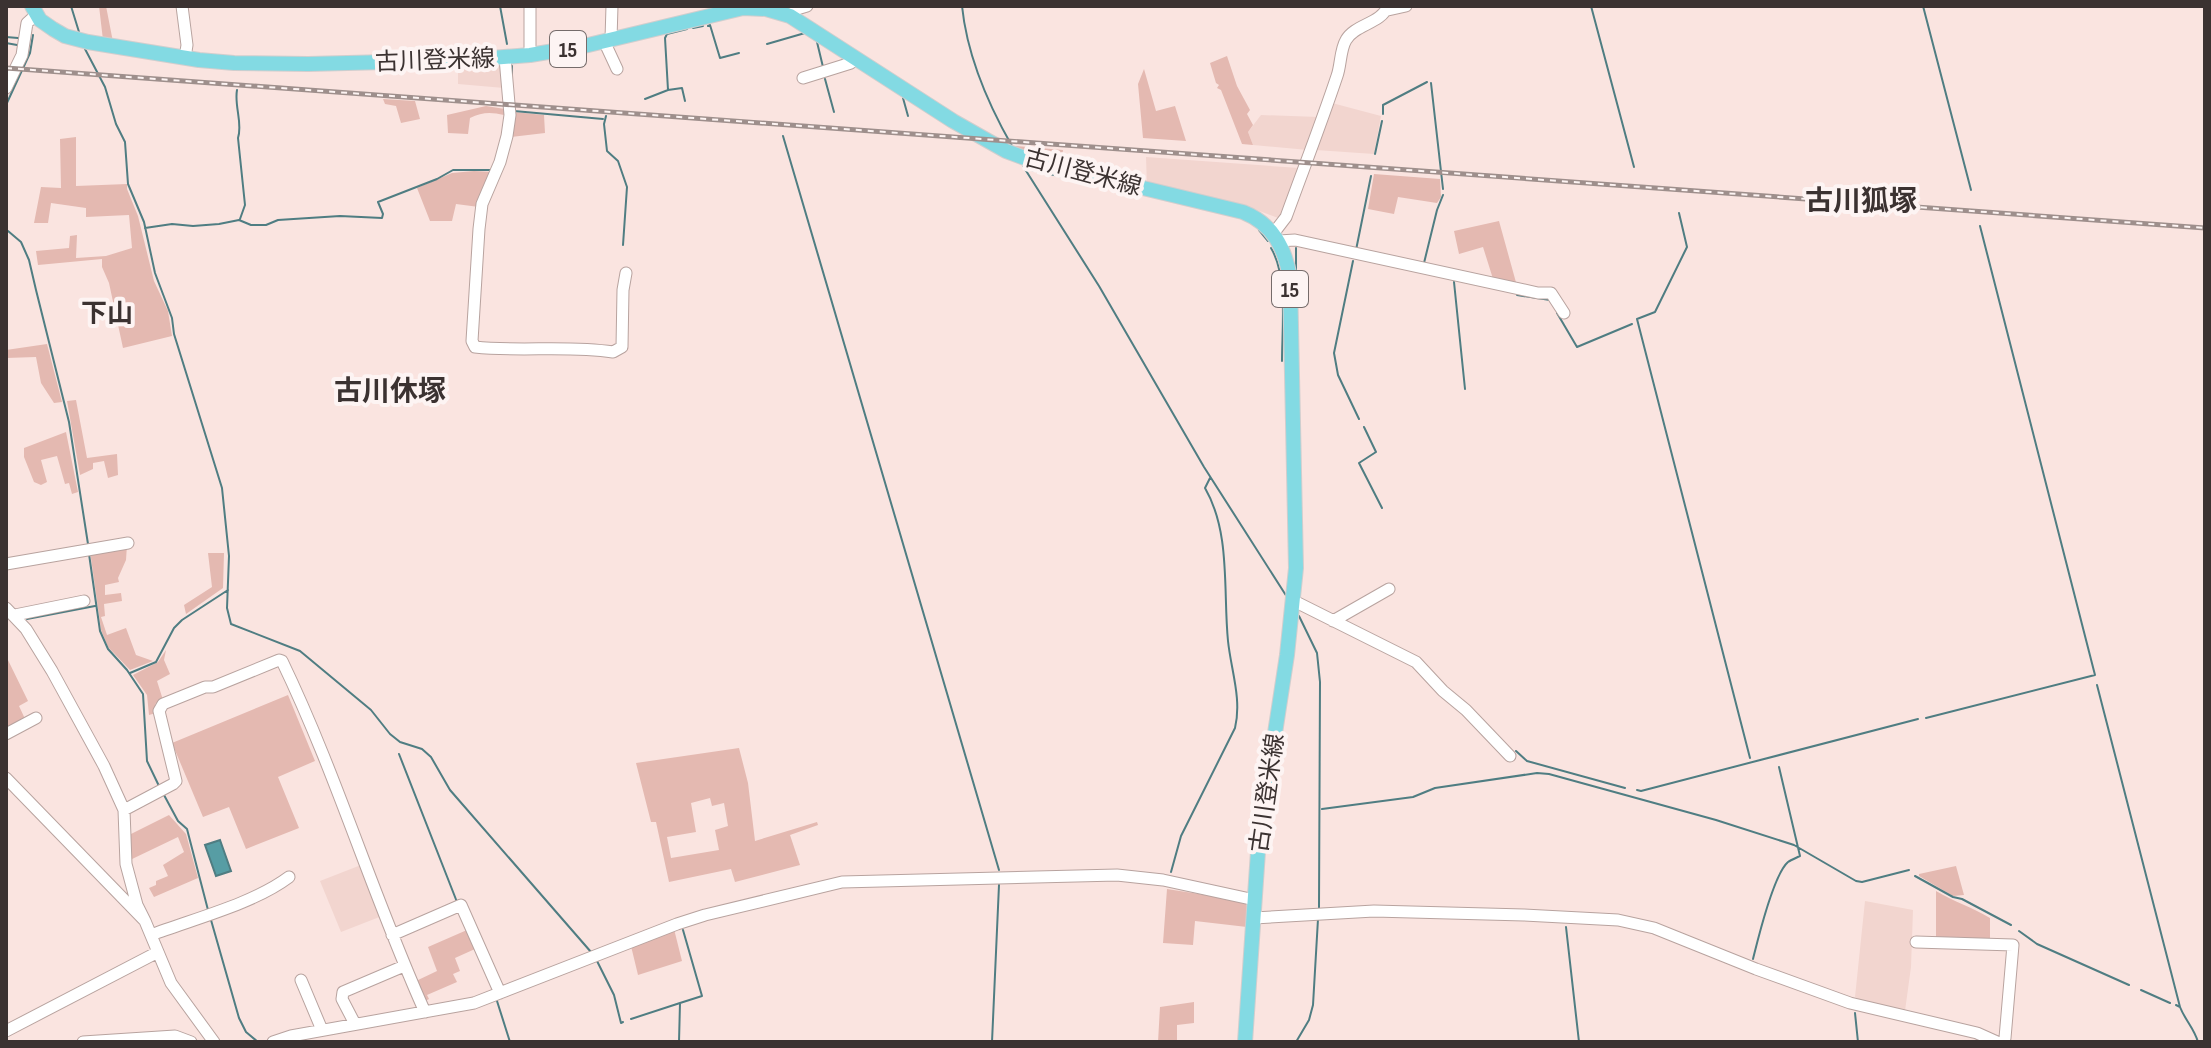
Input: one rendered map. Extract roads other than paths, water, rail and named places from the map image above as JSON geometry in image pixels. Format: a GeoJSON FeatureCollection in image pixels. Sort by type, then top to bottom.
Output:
{"type":"FeatureCollection","features":[{"type":"Feature","properties":{"kind":"main road","name":"古川登米線"},"geometry":{"type":"LineString","coordinates":[[34,10],[40,20],[65,36],[88,42],[234,63],[308,64],[530,55],[560,51],[743,8],[766,9],[790,16],[953,121],[1006,151],[1033,161],[1254,217],[1276,237],[1284,251],[1290,278],[1296,534],[1293,606],[1259,837],[1245,1042]]}},
{"type":"Feature","properties":{"kind":"street"},"geometry":{"type":"LineString","coordinates":[[182,6],[187,45],[185,58]]}},
{"type":"Feature","properties":{"kind":"street"},"geometry":{"type":"LineString","coordinates":[[530,6],[530,55]]}},
{"type":"Feature","properties":{"kind":"street"},"geometry":{"type":"LineString","coordinates":[[612,6],[607,40],[617,69]]}},
{"type":"Feature","properties":{"kind":"street"},"geometry":{"type":"LineString","coordinates":[[790,16],[797,9],[807,6]]}},
{"type":"Feature","properties":{"kind":"street"},"geometry":{"type":"LineString","coordinates":[[1406,6],[1388,8],[1382,16],[1351,34],[1345,41],[1338,74],[1276,237],[1457,277],[1551,293],[1564,313]]}},
{"type":"Feature","properties":{"kind":"street"},"geometry":{"type":"LineString","coordinates":[[6,88],[22,55],[27,23],[34,10]]}},
{"type":"Feature","properties":{"kind":"street"},"geometry":{"type":"LineString","coordinates":[[803,78],[851,63],[855,57]]}},
{"type":"Feature","properties":{"kind":"street"},"geometry":{"type":"LineString","coordinates":[[505,58],[510,115],[500,162],[482,204],[472,341],[475,347],[500,350],[618,350],[622,347],[626,273]]}},
{"type":"Feature","properties":{"kind":"street"},"geometry":{"type":"LineString","coordinates":[[6,564],[128,543]]}},
{"type":"Feature","properties":{"kind":"street"},"geometry":{"type":"LineString","coordinates":[[1333,621],[1389,589]]}},
{"type":"Feature","properties":{"kind":"street"},"geometry":{"type":"LineString","coordinates":[[84,601],[10,612],[52,671],[104,766],[124,810],[126,864],[137,905],[171,983],[214,1042]]}},
{"type":"Feature","properties":{"kind":"street"},"geometry":{"type":"LineString","coordinates":[[1293,606],[1333,621],[1416,662],[1510,756]]}},
{"type":"Feature","properties":{"kind":"street"},"geometry":{"type":"LineString","coordinates":[[124,810],[176,781],[159,711],[163,704],[282,661],[425,1012]]}},
{"type":"Feature","properties":{"kind":"street"},"geometry":{"type":"LineString","coordinates":[[6,734],[36,718]]}},
{"type":"Feature","properties":{"kind":"street"},"geometry":{"type":"LineString","coordinates":[[6,778],[145,921]]}},
{"type":"Feature","properties":{"kind":"street"},"geometry":{"type":"LineString","coordinates":[[273,1042],[322,1030],[460,1007],[705,915],[842,882],[1117,875],[1163,880],[1255,900]]}},
{"type":"Feature","properties":{"kind":"street"},"geometry":{"type":"LineString","coordinates":[[151,935],[265,891],[289,877]]}},
{"type":"Feature","properties":{"kind":"street"},"geometry":{"type":"LineString","coordinates":[[392,935],[461,905],[497,994]]}},
{"type":"Feature","properties":{"kind":"street"},"geometry":{"type":"LineString","coordinates":[[1254,918],[1374,911],[1618,920],[1654,928],[1850,1003],[1977,1033],[1997,1042]]}},
{"type":"Feature","properties":{"kind":"street"},"geometry":{"type":"LineString","coordinates":[[1916,942],[2013,945],[2003,1042]]}},
{"type":"Feature","properties":{"kind":"street"},"geometry":{"type":"LineString","coordinates":[[6,1031],[158,952]]}},
{"type":"Feature","properties":{"kind":"street"},"geometry":{"type":"LineString","coordinates":[[355,1024],[342,999],[343,992],[404,966]]}},
{"type":"Feature","properties":{"kind":"street"},"geometry":{"type":"LineString","coordinates":[[301,980],[322,1030]]}},
{"type":"Feature","properties":{"kind":"street"},"geometry":{"type":"LineString","coordinates":[[83,1042],[175,1036],[191,1042]]}},
{"type":"Feature","properties":{"kind":"water"},"geometry":{"type":"Polygon","coordinates":[[[220,840],[231,871],[216,876],[205,845],[220,840]]]}},
{"type":"Feature","properties":{"kind":"waterway"},"geometry":{"type":"LineString","coordinates":[[71,6],[79,32]]}},
{"type":"Feature","properties":{"kind":"waterway"},"geometry":{"type":"LineString","coordinates":[[500,6],[507,44]]}},
{"type":"Feature","properties":{"kind":"waterway"},"geometry":{"type":"LineString","coordinates":[[962,6],[980,79],[1012,146]]}},
{"type":"Feature","properties":{"kind":"waterway"},"geometry":{"type":"LineString","coordinates":[[1591,6],[1634,167]]}},
{"type":"Feature","properties":{"kind":"waterway"},"geometry":{"type":"LineString","coordinates":[[1923,6],[1971,190]]}},
{"type":"Feature","properties":{"kind":"waterway"},"geometry":{"type":"LineString","coordinates":[[693,28],[703,26]]}},
{"type":"Feature","properties":{"kind":"waterway"},"geometry":{"type":"LineString","coordinates":[[708,26],[720,58],[739,53]]}},
{"type":"Feature","properties":{"kind":"waterway"},"geometry":{"type":"LineString","coordinates":[[668,90],[665,38],[667,34],[687,29]]}},
{"type":"Feature","properties":{"kind":"waterway"},"geometry":{"type":"LineString","coordinates":[[767,44],[805,33]]}},
{"type":"Feature","properties":{"kind":"waterway"},"geometry":{"type":"LineString","coordinates":[[6,105],[30,53],[33,35]]}},
{"type":"Feature","properties":{"kind":"waterway"},"geometry":{"type":"LineString","coordinates":[[6,37],[18,38]]}},
{"type":"Feature","properties":{"kind":"waterway"},"geometry":{"type":"LineString","coordinates":[[817,42],[823,67]]}},
{"type":"Feature","properties":{"kind":"waterway"},"geometry":{"type":"LineString","coordinates":[[6,43],[17,45]]}},
{"type":"Feature","properties":{"kind":"waterway"},"geometry":{"type":"LineString","coordinates":[[85,49],[105,87],[125,142],[128,184],[144,222],[155,273],[172,318],[174,334],[222,488],[229,556],[227,608],[231,624],[300,651],[371,710],[390,734],[400,742],[422,749],[431,757],[450,790],[591,952]]}},
{"type":"Feature","properties":{"kind":"waterway"},"geometry":{"type":"LineString","coordinates":[[512,66],[512,77]]}},
{"type":"Feature","properties":{"kind":"waterway"},"geometry":{"type":"LineString","coordinates":[[825,79],[834,112]]}},
{"type":"Feature","properties":{"kind":"waterway"},"geometry":{"type":"LineString","coordinates":[[1383,114],[1383,105],[1427,82]]}},
{"type":"Feature","properties":{"kind":"waterway"},"geometry":{"type":"LineString","coordinates":[[1431,83],[1443,189]]}},
{"type":"Feature","properties":{"kind":"waterway"},"geometry":{"type":"LineString","coordinates":[[645,99],[682,88],[685,101]]}},
{"type":"Feature","properties":{"kind":"waterway"},"geometry":{"type":"LineString","coordinates":[[237,90],[245,205],[240,219]]}},
{"type":"Feature","properties":{"kind":"waterway"},"geometry":{"type":"LineString","coordinates":[[903,98],[908,116]]}},
{"type":"Feature","properties":{"kind":"waterway"},"geometry":{"type":"LineString","coordinates":[[514,111],[603,119]]}},
{"type":"Feature","properties":{"kind":"waterway"},"geometry":{"type":"LineString","coordinates":[[606,116],[607,151],[618,161],[627,187],[623,245]]}},
{"type":"Feature","properties":{"kind":"waterway"},"geometry":{"type":"LineString","coordinates":[[1375,154],[1382,121]]}},
{"type":"Feature","properties":{"kind":"waterway"},"geometry":{"type":"LineString","coordinates":[[783,136],[999,870]]}},
{"type":"Feature","properties":{"kind":"waterway"},"geometry":{"type":"LineString","coordinates":[[1023,166],[1099,286],[1204,467],[1287,597]]}},
{"type":"Feature","properties":{"kind":"waterway"},"geometry":{"type":"LineString","coordinates":[[1027,169],[1095,184]]}},
{"type":"Feature","properties":{"kind":"waterway"},"geometry":{"type":"LineString","coordinates":[[145,228],[239,220],[251,225],[266,225],[278,220],[340,216],[382,218],[378,202],[453,170],[490,170]]}},
{"type":"Feature","properties":{"kind":"waterway"},"geometry":{"type":"LineString","coordinates":[[1356,250],[1371,176]]}},
{"type":"Feature","properties":{"kind":"waterway"},"geometry":{"type":"LineString","coordinates":[[1424,263],[1443,195]]}},
{"type":"Feature","properties":{"kind":"waterway"},"geometry":{"type":"LineString","coordinates":[[1679,213],[1687,247],[1655,312],[1637,319],[1750,758]]}},
{"type":"Feature","properties":{"kind":"waterway"},"geometry":{"type":"LineString","coordinates":[[1926,718],[2095,675],[1980,226]]}},
{"type":"Feature","properties":{"kind":"waterway"},"geometry":{"type":"LineString","coordinates":[[1259,230],[1268,241]]}},
{"type":"Feature","properties":{"kind":"waterway"},"geometry":{"type":"LineString","coordinates":[[8,231],[21,242],[29,260],[69,422],[88,544]]}},
{"type":"Feature","properties":{"kind":"waterway"},"geometry":{"type":"LineString","coordinates":[[1271,248],[1282,287],[1282,361]]}},
{"type":"Feature","properties":{"kind":"waterway"},"geometry":{"type":"LineString","coordinates":[[1296,248],[1296,275]]}},
{"type":"Feature","properties":{"kind":"waterway"},"geometry":{"type":"LineString","coordinates":[[1353,261],[1334,353],[1338,375],[1359,419]]}},
{"type":"Feature","properties":{"kind":"waterway"},"geometry":{"type":"LineString","coordinates":[[1454,282],[1465,389]]}},
{"type":"Feature","properties":{"kind":"waterway"},"geometry":{"type":"LineString","coordinates":[[1517,295],[1550,300]]}},
{"type":"Feature","properties":{"kind":"waterway"},"geometry":{"type":"LineString","coordinates":[[1557,313],[1577,347],[1632,324]]}},
{"type":"Feature","properties":{"kind":"waterway"},"geometry":{"type":"LineString","coordinates":[[1364,427],[1376,452],[1359,463],[1382,508]]}},
{"type":"Feature","properties":{"kind":"waterway"},"geometry":{"type":"LineString","coordinates":[[1171,872],[1181,836],[1235,728],[1237,717],[1237,695],[1228,641],[1222,543],[1219,524],[1205,488],[1210,478]]}},
{"type":"Feature","properties":{"kind":"waterway"},"geometry":{"type":"LineString","coordinates":[[89,554],[100,631],[108,649],[143,694],[147,761],[159,786]]}},
{"type":"Feature","properties":{"kind":"waterway"},"geometry":{"type":"LineString","coordinates":[[130,673],[156,662],[174,628],[228,590]]}},
{"type":"Feature","properties":{"kind":"waterway"},"geometry":{"type":"LineString","coordinates":[[27,619],[95,606]]}},
{"type":"Feature","properties":{"kind":"waterway"},"geometry":{"type":"LineString","coordinates":[[1299,616],[1317,653],[1320,682],[1319,909]]}},
{"type":"Feature","properties":{"kind":"waterway"},"geometry":{"type":"LineString","coordinates":[[2097,685],[2180,1007]]}},
{"type":"Feature","properties":{"kind":"waterway"},"geometry":{"type":"LineString","coordinates":[[1637,790],[1918,719]]}},
{"type":"Feature","properties":{"kind":"waterway"},"geometry":{"type":"LineString","coordinates":[[1516,751],[1527,761],[1625,788]]}},
{"type":"Feature","properties":{"kind":"waterway"},"geometry":{"type":"LineString","coordinates":[[399,754],[457,902]]}},
{"type":"Feature","properties":{"kind":"waterway"},"geometry":{"type":"LineString","coordinates":[[1753,959],[1782,869],[1800,856],[1779,767]]}},
{"type":"Feature","properties":{"kind":"waterway"},"geometry":{"type":"LineString","coordinates":[[1322,809],[1413,797],[1435,788],[1537,773],[1549,774],[1794,845],[1856,881],[1909,870]]}},
{"type":"Feature","properties":{"kind":"waterway"},"geometry":{"type":"LineString","coordinates":[[164,795],[178,821],[187,829],[208,910]]}},
{"type":"Feature","properties":{"kind":"waterway"},"geometry":{"type":"LineString","coordinates":[[1915,876],[2011,925]]}},
{"type":"Feature","properties":{"kind":"waterway"},"geometry":{"type":"LineString","coordinates":[[992,1042],[999,885]]}},
{"type":"Feature","properties":{"kind":"waterway"},"geometry":{"type":"LineString","coordinates":[[1296,1042],[1309,1020],[1313,1005],[1318,919]]}},
{"type":"Feature","properties":{"kind":"waterway"},"geometry":{"type":"LineString","coordinates":[[211,920],[239,1018],[246,1032],[258,1042]]}},
{"type":"Feature","properties":{"kind":"waterway"},"geometry":{"type":"LineString","coordinates":[[1566,927],[1579,1042]]}},
{"type":"Feature","properties":{"kind":"waterway"},"geometry":{"type":"LineString","coordinates":[[680,1003],[702,996],[683,930]]}},
{"type":"Feature","properties":{"kind":"waterway"},"geometry":{"type":"LineString","coordinates":[[2019,931],[2037,944],[2129,985]]}},
{"type":"Feature","properties":{"kind":"waterway"},"geometry":{"type":"LineString","coordinates":[[597,961],[623,1022]]}},
{"type":"Feature","properties":{"kind":"waterway"},"geometry":{"type":"LineString","coordinates":[[2141,990],[2170,1003]]}},
{"type":"Feature","properties":{"kind":"waterway"},"geometry":{"type":"LineString","coordinates":[[497,1001],[510,1042]]}},
{"type":"Feature","properties":{"kind":"waterway"},"geometry":{"type":"LineString","coordinates":[[631,1019],[680,1003],[679,1042]]}},
{"type":"Feature","properties":{"kind":"waterway"},"geometry":{"type":"LineString","coordinates":[[2176,1005],[2180,1007],[2198,1042]]}},
{"type":"Feature","properties":{"kind":"waterway"},"geometry":{"type":"LineString","coordinates":[[1855,1013],[1858,1042]]}},
{"type":"Feature","properties":{"kind":"railway"},"geometry":{"type":"LineString","coordinates":[[6,68],[2205,228]]}},
{"type":"Feature","properties":{"kind":"district","name":"古川狐塚"},"geometry":{"type":"Point","coordinates":[1861,200]}},
{"type":"Feature","properties":{"kind":"district","name":"下山"},"geometry":{"type":"Point","coordinates":[107,313]}},
{"type":"Feature","properties":{"kind":"district","name":"古川休塚"},"geometry":{"type":"Point","coordinates":[390,390]}}]}
